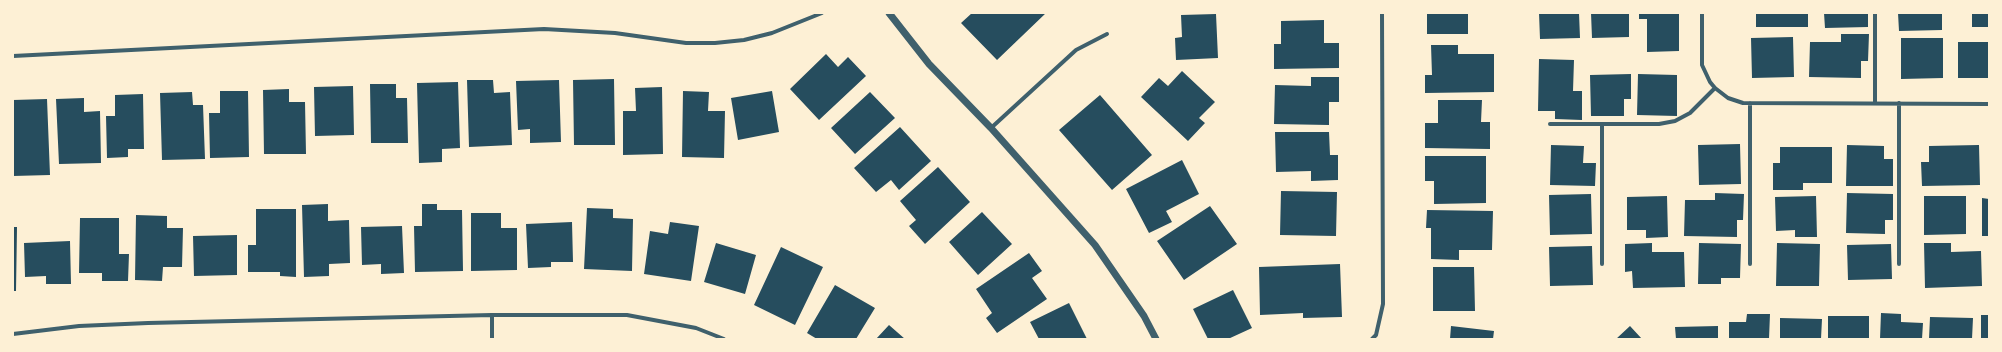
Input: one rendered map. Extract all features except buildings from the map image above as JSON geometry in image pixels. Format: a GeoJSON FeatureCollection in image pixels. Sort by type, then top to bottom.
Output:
{"type":"FeatureCollection","features":[{"type":"Feature","properties":{"kind":"street"},"geometry":{"type":"LineString","coordinates":[[13,56],[544,29],[608,32],[686,43],[715,43],[744,40],[772,33],[822,13]]}},
{"type":"Feature","properties":{"kind":"street"},"geometry":{"type":"LineString","coordinates":[[888,13],[929,64],[991,128],[1095,245],[1144,316],[1156,339]]}},
{"type":"Feature","properties":{"kind":"street"},"geometry":{"type":"LineString","coordinates":[[1372,339],[1376,335],[1383,304],[1382,13]]}},
{"type":"Feature","properties":{"kind":"street"},"geometry":{"type":"LineString","coordinates":[[1702,13],[1702,65],[1715,88],[1728,98],[1743,103],[1989,104]]}},
{"type":"Feature","properties":{"kind":"street"},"geometry":{"type":"LineString","coordinates":[[1875,13],[1875,103]]}},
{"type":"Feature","properties":{"kind":"street"},"geometry":{"type":"LineString","coordinates":[[991,128],[1076,50],[1107,34]]}},
{"type":"Feature","properties":{"kind":"street"},"geometry":{"type":"LineString","coordinates":[[1550,124],[1659,124],[1675,121],[1690,113],[1715,88]]}},
{"type":"Feature","properties":{"kind":"street"},"geometry":{"type":"LineString","coordinates":[[1750,103],[1750,264]]}},
{"type":"Feature","properties":{"kind":"street"},"geometry":{"type":"LineString","coordinates":[[1899,103],[1899,264]]}},
{"type":"Feature","properties":{"kind":"street"},"geometry":{"type":"LineString","coordinates":[[1602,124],[1602,264]]}},
{"type":"Feature","properties":{"kind":"street"},"geometry":{"type":"LineString","coordinates":[[492,315],[492,339]]}},
{"type":"Feature","properties":{"kind":"street"},"geometry":{"type":"LineString","coordinates":[[13,334],[79,326],[141,324],[492,315],[627,315],[696,328],[724,339]]}}]}
